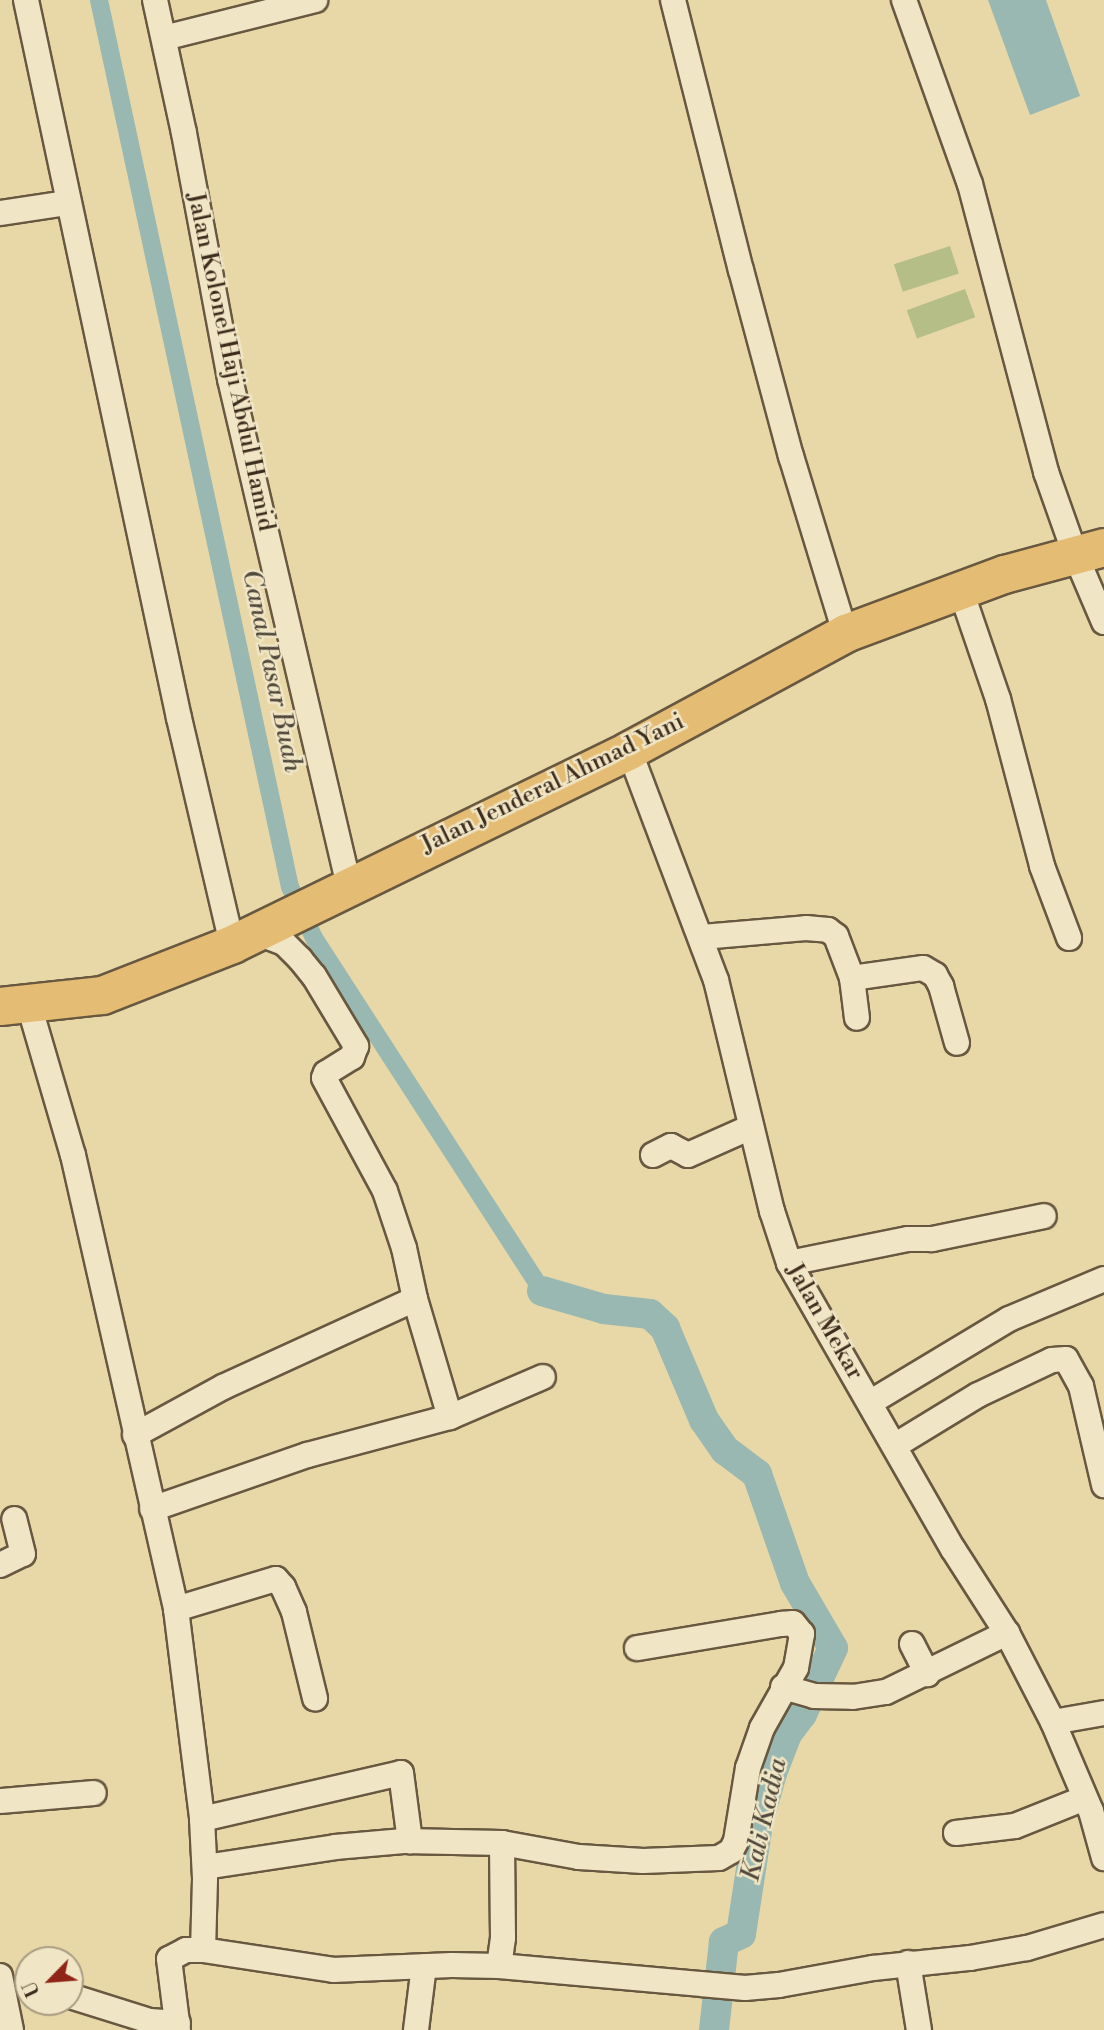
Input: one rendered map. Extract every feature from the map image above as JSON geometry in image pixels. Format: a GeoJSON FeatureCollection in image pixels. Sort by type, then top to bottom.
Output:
{"type":"FeatureCollection","features":[{"type":"Feature","properties":{"kind":"highway","name":"Jalan Jenderal Ahmad Yani"},"geometry":{"type":"LineString","coordinates":[[15,1005],[102,995],[254,933],[629,750],[845,633],[1004,574],[1089,551]]}},
{"type":"Feature","properties":{"kind":"street"},"geometry":{"type":"LineString","coordinates":[[26,0],[67,203],[254,933],[284,943],[300,959],[314,976],[356,1046],[356,1053],[352,1057],[326,1073],[325,1082],[385,1191],[404,1248],[415,1299],[450,1417]]}},
{"type":"Feature","properties":{"kind":"street","name":"Jalan Kolonel Haji Abdul Hamid"},"geometry":{"type":"LineString","coordinates":[[155,0],[229,379],[290,649],[339,890]]}},
{"type":"Feature","properties":{"kind":"street"},"geometry":{"type":"LineString","coordinates":[[164,38],[315,0]]}},
{"type":"Feature","properties":{"kind":"street"},"geometry":{"type":"LineString","coordinates":[[673,0],[744,284],[845,633]]}},
{"type":"Feature","properties":{"kind":"street"},"geometry":{"type":"LineString","coordinates":[[904,0],[970,184],[1046,472],[1089,551],[1104,622]]}},
{"type":"Feature","properties":{"kind":"street"},"geometry":{"type":"LineString","coordinates":[[0,213],[67,203]]}},
{"type":"Feature","properties":{"kind":"street"},"geometry":{"type":"LineString","coordinates":[[961,591],[998,699],[1042,866],[1069,937]]}},
{"type":"Feature","properties":{"kind":"street","name":"Jalan Mekar"},"geometry":{"type":"LineString","coordinates":[[629,750],[702,937],[727,1020],[772,1211],[789,1263],[816,1314],[896,1445],[953,1549],[1007,1633],[1093,1805],[1104,1858]]}},
{"type":"Feature","properties":{"kind":"street"},"geometry":{"type":"LineString","coordinates":[[702,937],[806,928],[828,930],[836,936],[852,978],[857,1018]]}},
{"type":"Feature","properties":{"kind":"street"},"geometry":{"type":"LineString","coordinates":[[852,978],[911,968],[923,968],[935,975],[941,986],[957,1043]]}},
{"type":"Feature","properties":{"kind":"street"},"geometry":{"type":"LineString","coordinates":[[15,1005],[73,1155],[176,1609],[202,1819],[205,1867],[203,1950]]}},
{"type":"Feature","properties":{"kind":"street"},"geometry":{"type":"LineString","coordinates":[[653,1155],[671,1146],[688,1155],[751,1127]]}},
{"type":"Feature","properties":{"kind":"street"},"geometry":{"type":"LineString","coordinates":[[789,1263],[908,1240],[932,1239],[1044,1216]]}},
{"type":"Feature","properties":{"kind":"street"},"geometry":{"type":"LineString","coordinates":[[871,1402],[1009,1319],[1104,1279]]}},
{"type":"Feature","properties":{"kind":"street"},"geometry":{"type":"LineString","coordinates":[[135,1435],[223,1387],[415,1299]]}},
{"type":"Feature","properties":{"kind":"street"},"geometry":{"type":"LineString","coordinates":[[896,1445],[978,1395],[1052,1360],[1066,1359],[1081,1386],[1104,1485]]}},
{"type":"Feature","properties":{"kind":"street"},"geometry":{"type":"LineString","coordinates":[[152,1509],[307,1455],[450,1417],[543,1377]]}},
{"type":"Feature","properties":{"kind":"street"},"geometry":{"type":"LineString","coordinates":[[0,1564],[23,1553],[14,1519]]}},
{"type":"Feature","properties":{"kind":"street"},"geometry":{"type":"LineString","coordinates":[[176,1609],[276,1579],[283,1587],[294,1612],[316,1698]]}},
{"type":"Feature","properties":{"kind":"street"},"geometry":{"type":"LineString","coordinates":[[205,1867],[335,1847],[410,1841],[502,1843],[579,1857],[643,1861],[725,1856],[736,1841],[748,1768],[762,1728],[796,1668],[802,1634],[793,1623],[637,1648]]}},
{"type":"Feature","properties":{"kind":"street"},"geometry":{"type":"LineString","coordinates":[[786,1688],[814,1696],[853,1698],[876,1694],[927,1674],[1007,1633]]}},
{"type":"Feature","properties":{"kind":"street"},"geometry":{"type":"LineString","coordinates":[[912,1644],[927,1674]]}},
{"type":"Feature","properties":{"kind":"street"},"geometry":{"type":"LineString","coordinates":[[1053,1722],[1104,1713]]}},
{"type":"Feature","properties":{"kind":"street"},"geometry":{"type":"LineString","coordinates":[[202,1819],[401,1773],[410,1841]]}},
{"type":"Feature","properties":{"kind":"street"},"geometry":{"type":"LineString","coordinates":[[0,1801],[94,1793]]}},
{"type":"Feature","properties":{"kind":"street"},"geometry":{"type":"LineString","coordinates":[[956,1833],[1015,1826],[1093,1805]]}},
{"type":"Feature","properties":{"kind":"street"},"geometry":{"type":"LineString","coordinates":[[499,1966],[503,1938],[502,1843]]}},
{"type":"Feature","properties":{"kind":"street"},"geometry":{"type":"LineString","coordinates":[[84,2000],[178,2027],[169,1959],[187,1950],[203,1950],[333,1970],[499,1966],[699,1981],[745,1988],[1027,1948],[1104,1925]]}},
{"type":"Feature","properties":{"kind":"street"},"geometry":{"type":"LineString","coordinates":[[908,1964],[919,2030]]}},
{"type":"Feature","properties":{"kind":"street"},"geometry":{"type":"LineString","coordinates":[[416,2030],[424,1966]]}},
{"type":"Feature","properties":{"kind":"street"},"geometry":{"type":"LineString","coordinates":[[0,1976],[11,2030]]}},
{"type":"Feature","properties":{"kind":"green space"},"geometry":{"type":"Polygon","coordinates":[[[950,246],[959,274],[903,292],[894,264],[950,246]]]}},
{"type":"Feature","properties":{"kind":"green space"},"geometry":{"type":"Polygon","coordinates":[[[965,289],[975,317],[917,338],[907,310],[965,289]]]}},
{"type":"Feature","properties":{"kind":"water"},"geometry":{"type":"Polygon","coordinates":[[[988,0],[1046,0],[1080,96],[1030,115],[988,0]]]}},
{"type":"Feature","properties":{"kind":"waterway","name":"Canal Pasar Buah"},"geometry":{"type":"LineString","coordinates":[[99,0],[290,887],[314,938],[542,1291]]}},
{"type":"Feature","properties":{"kind":"waterway","name":"Kali Kadia"},"geometry":{"type":"LineString","coordinates":[[542,1291],[604,1309],[650,1314],[665,1328],[704,1420],[725,1450],[757,1474],[795,1583],[833,1648],[802,1714],[787,1734],[772,1773],[758,1824],[741,1934],[724,1942],[714,2030]]}}]}
